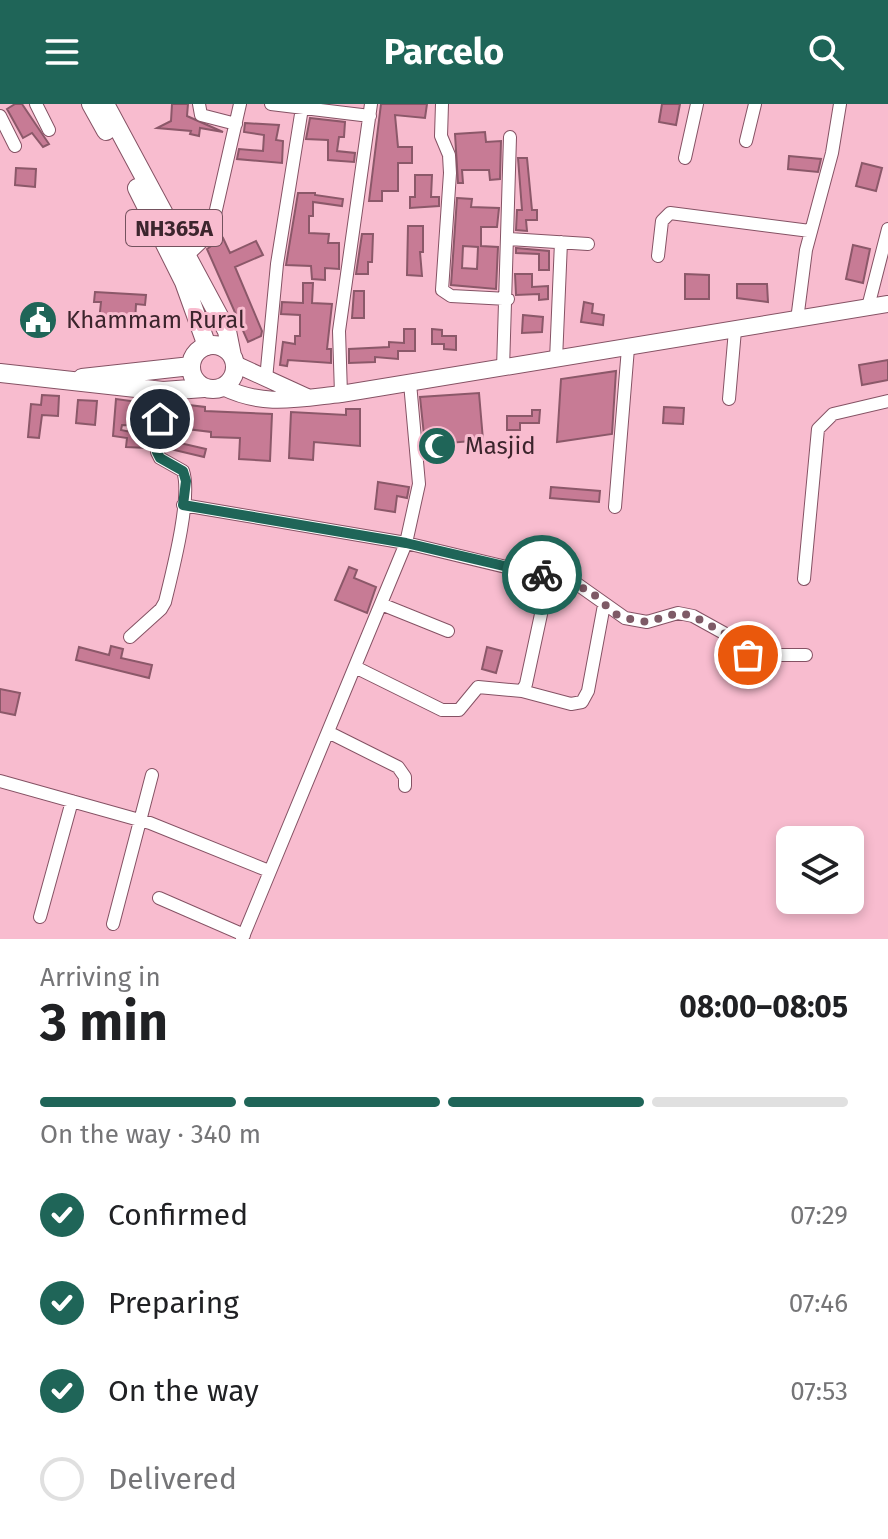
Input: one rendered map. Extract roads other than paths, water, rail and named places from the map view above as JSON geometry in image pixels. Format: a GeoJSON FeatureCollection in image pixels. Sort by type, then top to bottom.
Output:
{"type":"FeatureCollection","features":[{"type":"Feature","properties":{"kind":"highway","name":"NH365A"},"geometry":{"type":"LineString","coordinates":[[91,104],[159,226],[184,282],[207,346]]}},
{"type":"Feature","properties":{"kind":"highway","name":"NH365A"},"geometry":{"type":"LineString","coordinates":[[105,104],[227,331],[233,360]]}},
{"type":"Feature","properties":{"kind":"highway"},"geometry":{"type":"LineString","coordinates":[[0,373],[163,391],[214,388],[234,374],[233,360],[225,349],[207,346],[199,350],[191,366],[197,383],[214,388]]}},
{"type":"Feature","properties":{"kind":"highway"},"geometry":{"type":"LineString","coordinates":[[71,380],[191,366]]}},
{"type":"Feature","properties":{"kind":"main road"},"geometry":{"type":"LineString","coordinates":[[214,388],[247,399],[309,398],[503,369],[888,304]]}},
{"type":"Feature","properties":{"kind":"main road"},"geometry":{"type":"LineString","coordinates":[[233,360],[309,398]]}},
{"type":"Feature","properties":{"kind":"street"},"geometry":{"type":"LineString","coordinates":[[36,104],[49,130]]}},
{"type":"Feature","properties":{"kind":"street"},"geometry":{"type":"LineString","coordinates":[[199,104],[201,115],[236,124]]}},
{"type":"Feature","properties":{"kind":"street"},"geometry":{"type":"LineString","coordinates":[[188,255],[206,238],[213,223],[240,104]]}},
{"type":"Feature","properties":{"kind":"street"},"geometry":{"type":"LineString","coordinates":[[271,104],[370,110],[339,331],[341,394]]}},
{"type":"Feature","properties":{"kind":"street"},"geometry":{"type":"LineString","coordinates":[[442,104],[441,136],[449,155],[450,173],[442,290],[451,296],[508,299]]}},
{"type":"Feature","properties":{"kind":"street"},"geometry":{"type":"LineString","coordinates":[[685,158],[697,104]]}},
{"type":"Feature","properties":{"kind":"street"},"geometry":{"type":"LineString","coordinates":[[746,141],[755,104]]}},
{"type":"Feature","properties":{"kind":"street"},"geometry":{"type":"LineString","coordinates":[[797,320],[810,231],[832,153],[840,104]]}},
{"type":"Feature","properties":{"kind":"street"},"geometry":{"type":"LineString","coordinates":[[266,379],[277,264],[302,108]]}},
{"type":"Feature","properties":{"kind":"street"},"geometry":{"type":"LineString","coordinates":[[0,116],[15,146]]}},
{"type":"Feature","properties":{"kind":"street"},"geometry":{"type":"LineString","coordinates":[[503,369],[508,299],[510,137]]}},
{"type":"Feature","properties":{"kind":"street"},"geometry":{"type":"LineString","coordinates":[[658,256],[662,221],[670,213],[810,231]]}},
{"type":"Feature","properties":{"kind":"street"},"geometry":{"type":"LineString","coordinates":[[868,307],[888,229]]}},
{"type":"Feature","properties":{"kind":"street"},"geometry":{"type":"LineString","coordinates":[[509,239],[588,244]]}},
{"type":"Feature","properties":{"kind":"street"},"geometry":{"type":"LineString","coordinates":[[556,360],[561,242]]}},
{"type":"Feature","properties":{"kind":"street"},"geometry":{"type":"LineString","coordinates":[[729,399],[735,330]]}},
{"type":"Feature","properties":{"kind":"street"},"geometry":{"type":"LineString","coordinates":[[615,507],[628,348]]}},
{"type":"Feature","properties":{"kind":"street"},"geometry":{"type":"LineString","coordinates":[[159,898],[243,937],[406,543],[419,484],[410,383]]}},
{"type":"Feature","properties":{"kind":"street"},"geometry":{"type":"LineString","coordinates":[[130,637],[165,602],[183,505],[186,481],[183,471],[160,458],[157,452],[163,391]]}},
{"type":"Feature","properties":{"kind":"street"},"geometry":{"type":"LineString","coordinates":[[804,579],[818,429],[833,414],[888,401]]}},
{"type":"Feature","properties":{"kind":"street"},"geometry":{"type":"LineString","coordinates":[[183,505],[406,543],[549,577],[589,590],[615,614],[637,621],[647,622],[678,613],[693,616],[731,637],[748,655],[806,655]]}},
{"type":"Feature","properties":{"kind":"street"},"geometry":{"type":"LineString","coordinates":[[522,691],[549,577]]}},
{"type":"Feature","properties":{"kind":"street"},"geometry":{"type":"LineString","coordinates":[[381,604],[448,631]]}},
{"type":"Feature","properties":{"kind":"street"},"geometry":{"type":"LineString","coordinates":[[355,667],[442,710],[459,710],[478,687],[522,691],[571,704],[582,702],[588,691],[604,605]]}},
{"type":"Feature","properties":{"kind":"street"},"geometry":{"type":"LineString","coordinates":[[328,732],[398,767],[405,777],[405,786]]}},
{"type":"Feature","properties":{"kind":"street"},"geometry":{"type":"LineString","coordinates":[[113,924],[138,819],[152,775]]}},
{"type":"Feature","properties":{"kind":"street"},"geometry":{"type":"LineString","coordinates":[[0,781],[138,819],[193,838],[269,871]]}},
{"type":"Feature","properties":{"kind":"street"},"geometry":{"type":"LineString","coordinates":[[40,917],[72,801]]}},
{"type":"Feature","properties":{"kind":"place","name":"Khammam Rural"},"geometry":{"type":"Point","coordinates":[38,320]}},
{"type":"Feature","properties":{"kind":"place","name":"Masjid"},"geometry":{"type":"Point","coordinates":[437,446]}}]}
